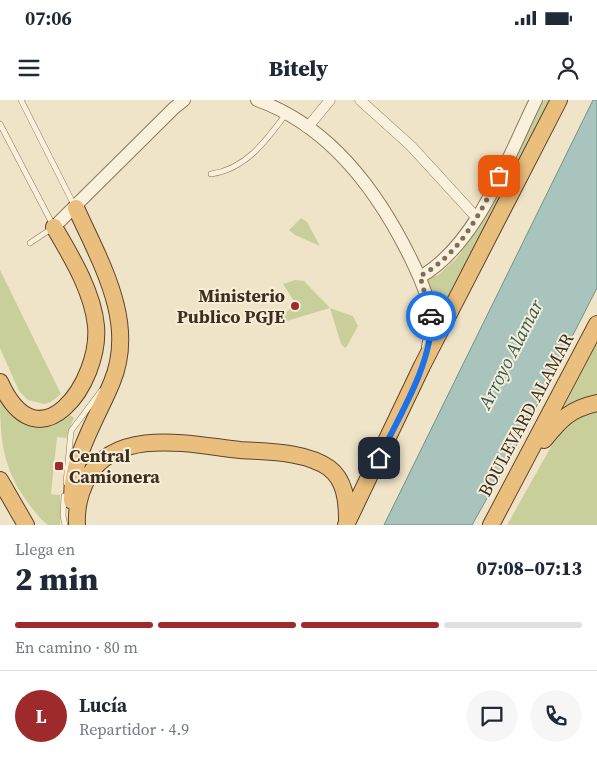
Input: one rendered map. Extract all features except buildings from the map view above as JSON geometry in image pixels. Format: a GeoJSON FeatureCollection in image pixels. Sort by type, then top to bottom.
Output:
{"type":"FeatureCollection","features":[{"type":"Feature","properties":{"kind":"highway"},"geometry":{"type":"LineString","coordinates":[[347,524],[422,366],[559,100]]}},
{"type":"Feature","properties":{"kind":"highway"},"geometry":{"type":"LineString","coordinates":[[76,208],[116,302],[121,339],[116,373],[95,417],[77,464],[72,497],[77,525]]}},
{"type":"Feature","properties":{"kind":"highway"},"geometry":{"type":"LineString","coordinates":[[0,382],[10,402],[19,413],[37,419],[46,418],[56,414],[73,398],[90,365],[96,336],[93,312],[67,250],[54,227]]}},
{"type":"Feature","properties":{"kind":"highway","name":"BOULEVARD ALAMAR"},"geometry":{"type":"LineString","coordinates":[[491,525],[597,324]]}},
{"type":"Feature","properties":{"kind":"highway"},"geometry":{"type":"LineString","coordinates":[[518,474],[543,441],[567,415],[579,408],[597,404]]}},
{"type":"Feature","properties":{"kind":"highway"},"geometry":{"type":"LineString","coordinates":[[77,525],[77,508],[82,491],[90,474],[99,462],[128,446],[161,443],[283,454],[318,462],[334,472],[342,484],[347,502],[347,524]]}},
{"type":"Feature","properties":{"kind":"highway"},"geometry":{"type":"LineString","coordinates":[[0,480],[26,525]]}},
{"type":"Feature","properties":{"kind":"street"},"geometry":{"type":"LineString","coordinates":[[54,227],[76,208],[184,100]]}},
{"type":"Feature","properties":{"kind":"street"},"geometry":{"type":"LineString","coordinates":[[257,100],[286,114],[307,128],[345,159],[372,191],[394,226],[420,276],[431,317],[430,339],[422,366]]}},
{"type":"Feature","properties":{"kind":"street"},"geometry":{"type":"LineString","coordinates":[[307,128],[330,100]]}},
{"type":"Feature","properties":{"kind":"street"},"geometry":{"type":"LineString","coordinates":[[360,100],[412,146],[477,218]]}},
{"type":"Feature","properties":{"kind":"street"},"geometry":{"type":"LineString","coordinates":[[420,276],[435,268],[447,257],[477,218],[536,100]]}},
{"type":"Feature","properties":{"kind":"lane"},"geometry":{"type":"LineString","coordinates":[[21,100],[76,208]]}},
{"type":"Feature","properties":{"kind":"lane"},"geometry":{"type":"LineString","coordinates":[[211,174],[225,171],[242,163],[262,145],[286,114]]}},
{"type":"Feature","properties":{"kind":"lane"},"geometry":{"type":"LineString","coordinates":[[0,124],[54,227],[30,243]]}},
{"type":"Feature","properties":{"kind":"lane"},"geometry":{"type":"LineString","coordinates":[[66,525],[63,516],[71,431],[116,373]]}},
{"type":"Feature","properties":{"kind":"green space"},"geometry":{"type":"Polygon","coordinates":[[[544,100],[552,100],[438,326],[424,280],[438,275],[457,258],[488,211],[544,100]]]}},
{"type":"Feature","properties":{"kind":"green space"},"geometry":{"type":"Polygon","coordinates":[[[301,218],[307,222],[320,246],[295,235],[289,230],[301,218]]]}},
{"type":"Feature","properties":{"kind":"green space"},"geometry":{"type":"Polygon","coordinates":[[[0,270],[61,394],[51,402],[44,404],[28,400],[19,391],[0,348],[0,270]]]}},
{"type":"Feature","properties":{"kind":"green space"},"geometry":{"type":"Polygon","coordinates":[[[295,280],[304,281],[330,308],[270,326],[296,304],[283,284],[295,280]]]}},
{"type":"Feature","properties":{"kind":"green space"},"geometry":{"type":"Polygon","coordinates":[[[330,308],[353,316],[358,326],[345,348],[341,344],[330,308]]]}},
{"type":"Feature","properties":{"kind":"green space"},"geometry":{"type":"Polygon","coordinates":[[[597,343],[597,399],[560,414],[597,343]]]}},
{"type":"Feature","properties":{"kind":"green space"},"geometry":{"type":"Polygon","coordinates":[[[0,397],[14,415],[30,425],[49,425],[70,415],[74,418],[66,438],[57,437],[51,494],[60,495],[60,525],[48,525],[42,520],[12,477],[1,433],[0,397]]]}},
{"type":"Feature","properties":{"kind":"green space"},"geometry":{"type":"Polygon","coordinates":[[[597,411],[597,525],[507,525],[561,429],[582,415],[597,411]]]}},
{"type":"Feature","properties":{"kind":"water","name":"Arroyo Alamar"},"geometry":{"type":"Polygon","coordinates":[[[593,100],[597,100],[597,288],[512,454],[472,525],[384,525],[593,100]]]}},
{"type":"Feature","properties":{"kind":"way so far"},"geometry":{"type":"LineString","coordinates":[[431,316],[420,276],[435,268],[455,249],[473,225],[499,176]]}},
{"type":"Feature","properties":{"kind":"place","name":"Ministerio Publico PGJE"},"geometry":{"type":"Point","coordinates":[295,306]}},
{"type":"Feature","properties":{"kind":"place","name":"Central Camionera"},"geometry":{"type":"Point","coordinates":[59,466]}},
{"type":"Feature","properties":{"kind":"route"},"geometry":{"type":"LineString","coordinates":[[379,458],[422,366],[430,339],[431,316]]}}]}
